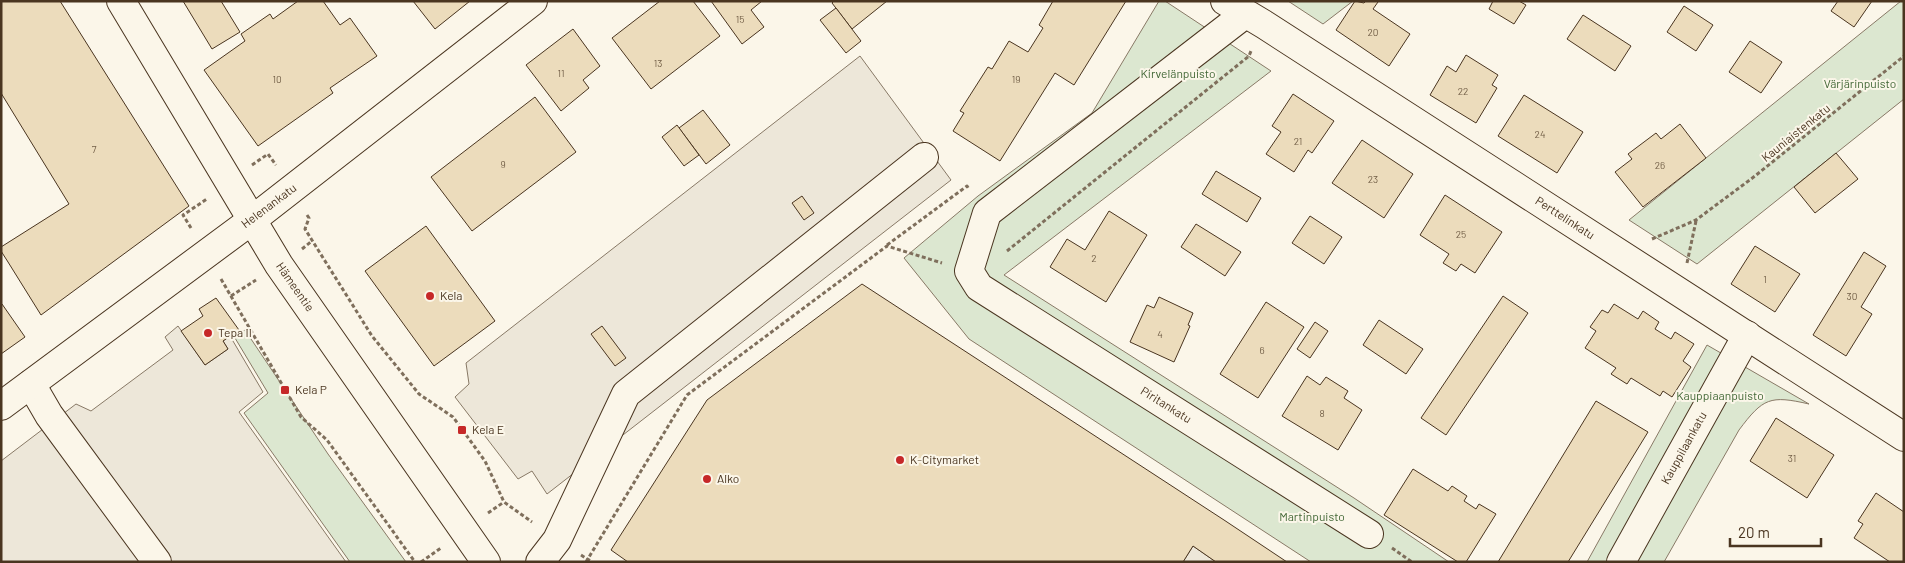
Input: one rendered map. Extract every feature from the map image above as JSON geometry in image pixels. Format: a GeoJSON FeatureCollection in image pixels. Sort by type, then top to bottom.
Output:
{"type":"FeatureCollection","features":[{"type":"Feature","properties":{"kind":"street","name":"Hämeentie"},"geometry":{"type":"LineString","coordinates":[[121,1],[279,265],[486,562]]}},
{"type":"Feature","properties":{"kind":"street","name":"Helenankatu"},"geometry":{"type":"LineString","coordinates":[[1,406],[252,220],[533,1]]}},
{"type":"Feature","properties":{"kind":"street"},"geometry":{"type":"LineString","coordinates":[[969,271],[987,213],[1245,13]]}},
{"type":"Feature","properties":{"kind":"street","name":"Perttelinkatu"},"geometry":{"type":"LineString","coordinates":[[1245,13],[1904,437]]}},
{"type":"Feature","properties":{"kind":"street"},"geometry":{"type":"LineString","coordinates":[[540,562],[557,540],[626,394],[924,157]]}},
{"type":"Feature","properties":{"kind":"street","name":"Piritankatu"},"geometry":{"type":"LineString","coordinates":[[969,271],[979,287],[1369,534]]}},
{"type":"Feature","properties":{"kind":"street","name":"Kauppilaankatu"},"geometry":{"type":"LineString","coordinates":[[1621,562],[1747,335]]}},
{"type":"Feature","properties":{"kind":"street"},"geometry":{"type":"LineString","coordinates":[[31,384],[50,415],[157,562]]}},
{"type":"Feature","properties":{"kind":"path"},"geometry":{"type":"LineString","coordinates":[[887,246],[969,271],[1005,253],[1249,56],[1245,13]]}},
{"type":"Feature","properties":{"kind":"path","name":"Kauniaistenkatu"},"geometry":{"type":"LineString","coordinates":[[1647,241],[1696,220],[1755,176],[1904,56]]}},
{"type":"Feature","properties":{"kind":"path"},"geometry":{"type":"LineString","coordinates":[[592,562],[586,560],[688,395],[966,186],[987,213]]}},
{"type":"Feature","properties":{"kind":"path"},"geometry":{"type":"LineString","coordinates":[[309,218],[305,229],[372,336],[419,394],[452,417],[485,461],[504,502]]}},
{"type":"Feature","properties":{"kind":"path"},"geometry":{"type":"LineString","coordinates":[[1687,266],[1696,220]]}},
{"type":"Feature","properties":{"kind":"path"},"geometry":{"type":"LineString","coordinates":[[231,296],[301,418],[327,440],[414,562]]}},
{"type":"Feature","properties":{"kind":"green space"},"geometry":{"type":"Polygon","coordinates":[[[1159,1],[1165,1],[1271,71],[1004,275],[1354,498],[1449,562],[1311,562],[969,339],[904,258],[978,196],[1092,113],[1159,1]]]}},
{"type":"Feature","properties":{"kind":"green space"},"geometry":{"type":"Polygon","coordinates":[[[1288,1],[1353,1],[1323,24],[1288,1]]]}},
{"type":"Feature","properties":{"kind":"green space","name":"Värjärinpuisto"},"geometry":{"type":"Polygon","coordinates":[[[1901,1],[1904,1],[1904,99],[1697,264],[1629,220],[1901,1]]]}},
{"type":"Feature","properties":{"kind":"green space"},"geometry":{"type":"Polygon","coordinates":[[[245,330],[328,454],[406,562],[350,562],[244,413],[268,393],[235,338],[245,330]]]}},
{"type":"Feature","properties":{"kind":"green space","name":"Kauppiaanpuisto"},"geometry":{"type":"Polygon","coordinates":[[[1707,345],[1809,404],[1776,400],[1761,405],[1747,419],[1664,562],[1587,562],[1707,345]]]}},
{"type":"Feature","properties":{"kind":"shaded area"},"geometry":{"type":"Polygon","coordinates":[[[860,56],[951,180],[547,494],[532,471],[518,479],[455,397],[469,384],[466,363],[860,56]]]}},
{"type":"Feature","properties":{"kind":"shaded area"},"geometry":{"type":"Polygon","coordinates":[[[178,326],[205,365],[228,349],[223,341],[230,336],[263,392],[239,412],[346,562],[1,562],[1,461],[76,404],[91,411],[173,350],[165,337],[178,326]]]}},
{"type":"Feature","properties":{"kind":"shaded area"},"geometry":{"type":"Polygon","coordinates":[[[1193,546],[1216,562],[1183,562],[1193,546]]]}},
{"type":"Feature","properties":{"kind":"building"},"geometry":{"type":"Polygon","coordinates":[[[1,1],[60,1],[189,206],[41,315],[1,251],[1,247],[69,204],[1,93],[1,1]]]}},
{"type":"Feature","properties":{"kind":"building"},"geometry":{"type":"Polygon","coordinates":[[[183,1],[221,1],[240,32],[212,49],[183,1]]]}},
{"type":"Feature","properties":{"kind":"building"},"geometry":{"type":"Polygon","coordinates":[[[298,1],[323,1],[340,25],[350,18],[377,56],[330,88],[333,93],[258,146],[204,70],[245,41],[241,34],[270,14],[273,19],[298,1]]]}},
{"type":"Feature","properties":{"kind":"building"},"geometry":{"type":"Polygon","coordinates":[[[413,1],[470,1],[435,29],[413,1]]]}},
{"type":"Feature","properties":{"kind":"building"},"geometry":{"type":"Polygon","coordinates":[[[660,1],[693,1],[720,36],[651,89],[612,38],[660,1]]]}},
{"type":"Feature","properties":{"kind":"building"},"geometry":{"type":"Polygon","coordinates":[[[711,1],[762,1],[751,10],[764,27],[742,44],[711,1]]]}},
{"type":"Feature","properties":{"kind":"building"},"geometry":{"type":"Polygon","coordinates":[[[834,1],[887,1],[852,29],[832,3],[834,1]]]}},
{"type":"Feature","properties":{"kind":"building"},"geometry":{"type":"Polygon","coordinates":[[[1053,1],[1126,1],[1074,85],[1055,73],[1000,161],[953,131],[964,113],[960,111],[988,67],[992,69],[1009,41],[1028,52],[1043,28],[1039,25],[1053,1]]]}},
{"type":"Feature","properties":{"kind":"building"},"geometry":{"type":"Polygon","coordinates":[[[1355,1],[1364,3],[1366,1],[1377,1],[1373,9],[1410,34],[1389,66],[1336,30],[1355,1]]]}},
{"type":"Feature","properties":{"kind":"building"},"geometry":{"type":"Polygon","coordinates":[[[1493,1],[1519,1],[1526,5],[1514,24],[1489,9],[1493,1]]]}},
{"type":"Feature","properties":{"kind":"building"},"geometry":{"type":"Polygon","coordinates":[[[1838,1],[1872,1],[1854,27],[1831,11],[1838,1]]]}},
{"type":"Feature","properties":{"kind":"building"},"geometry":{"type":"Polygon","coordinates":[[[1684,6],[1713,25],[1696,51],[1667,32],[1684,6]]]}},
{"type":"Feature","properties":{"kind":"building"},"geometry":{"type":"Polygon","coordinates":[[[836,8],[861,41],[846,53],[820,20],[836,8]]]}},
{"type":"Feature","properties":{"kind":"building"},"geometry":{"type":"Polygon","coordinates":[[[1583,15],[1631,46],[1615,71],[1567,39],[1583,15]]]}},
{"type":"Feature","properties":{"kind":"building"},"geometry":{"type":"Polygon","coordinates":[[[573,29],[600,66],[583,80],[589,88],[561,111],[526,65],[573,29]]]}},
{"type":"Feature","properties":{"kind":"building"},"geometry":{"type":"Polygon","coordinates":[[[1750,41],[1782,62],[1761,93],[1729,72],[1750,41]]]}},
{"type":"Feature","properties":{"kind":"building"},"geometry":{"type":"Polygon","coordinates":[[[1466,55],[1498,75],[1492,85],[1497,88],[1476,123],[1430,95],[1447,66],[1456,72],[1466,55]]]}},
{"type":"Feature","properties":{"kind":"building"},"geometry":{"type":"Polygon","coordinates":[[[1293,94],[1334,121],[1312,153],[1308,150],[1294,172],[1266,154],[1281,132],[1272,126],[1293,94]]]}},
{"type":"Feature","properties":{"kind":"building"},"geometry":{"type":"Polygon","coordinates":[[[1524,95],[1583,132],[1557,173],[1498,136],[1524,95]]]}},
{"type":"Feature","properties":{"kind":"building"},"geometry":{"type":"Polygon","coordinates":[[[535,97],[576,152],[472,231],[431,177],[535,97]]]}},
{"type":"Feature","properties":{"kind":"building"},"geometry":{"type":"Polygon","coordinates":[[[703,110],[730,145],[706,164],[679,128],[703,110]]]}},
{"type":"Feature","properties":{"kind":"building"},"geometry":{"type":"Polygon","coordinates":[[[1680,124],[1706,158],[1643,207],[1615,172],[1632,159],[1628,154],[1656,133],[1661,139],[1680,124]]]}},
{"type":"Feature","properties":{"kind":"building"},"geometry":{"type":"Polygon","coordinates":[[[677,125],[699,155],[684,166],[662,137],[677,125]]]}},
{"type":"Feature","properties":{"kind":"building"},"geometry":{"type":"Polygon","coordinates":[[[1362,140],[1413,174],[1384,218],[1332,183],[1362,140]]]}},
{"type":"Feature","properties":{"kind":"building"},"geometry":{"type":"Polygon","coordinates":[[[1836,153],[1858,179],[1815,213],[1794,187],[1836,153]]]}},
{"type":"Feature","properties":{"kind":"building"},"geometry":{"type":"Polygon","coordinates":[[[1216,171],[1261,198],[1247,222],[1202,194],[1216,171]]]}},
{"type":"Feature","properties":{"kind":"building"},"geometry":{"type":"Polygon","coordinates":[[[1445,195],[1502,232],[1475,273],[1461,264],[1456,271],[1443,263],[1449,254],[1420,235],[1445,195]]]}},
{"type":"Feature","properties":{"kind":"building"},"geometry":{"type":"Polygon","coordinates":[[[802,196],[814,213],[804,220],[792,203],[802,196]]]}},
{"type":"Feature","properties":{"kind":"building"},"geometry":{"type":"Polygon","coordinates":[[[1109,211],[1147,235],[1106,302],[1050,267],[1067,239],[1085,250],[1109,211]]]}},
{"type":"Feature","properties":{"kind":"building"},"geometry":{"type":"Polygon","coordinates":[[[1310,216],[1342,237],[1324,264],[1292,243],[1310,216]]]}},
{"type":"Feature","properties":{"kind":"building"},"geometry":{"type":"Polygon","coordinates":[[[1196,224],[1241,252],[1225,276],[1181,247],[1196,224]]]}},
{"type":"Feature","properties":{"kind":"building","name":"Kela"},"geometry":{"type":"Polygon","coordinates":[[[426,226],[495,321],[434,366],[365,271],[426,226]]]}},
{"type":"Feature","properties":{"kind":"building"},"geometry":{"type":"Polygon","coordinates":[[[1755,246],[1800,274],[1775,312],[1731,284],[1755,246]]]}},
{"type":"Feature","properties":{"kind":"building"},"geometry":{"type":"Polygon","coordinates":[[[1864,252],[1886,266],[1861,307],[1872,314],[1846,356],[1813,335],[1864,252]]]}},
{"type":"Feature","properties":{"kind":"building","name":"K-Citymarket"},"geometry":{"type":"Polygon","coordinates":[[[862,284],[1287,562],[1216,562],[1193,546],[1183,562],[628,562],[611,550],[707,400],[862,284]]]}},
{"type":"Feature","properties":{"kind":"building"},"geometry":{"type":"Polygon","coordinates":[[[1503,296],[1528,313],[1446,435],[1421,418],[1503,296]]]}},
{"type":"Feature","properties":{"kind":"building"},"geometry":{"type":"Polygon","coordinates":[[[1159,297],[1193,313],[1188,325],[1190,326],[1174,362],[1130,342],[1147,305],[1154,308],[1159,297]]]}},
{"type":"Feature","properties":{"kind":"building","name":"Tepa II"},"geometry":{"type":"Polygon","coordinates":[[[216,298],[239,330],[223,341],[228,349],[205,365],[181,331],[203,316],[199,309],[216,298]]]}},
{"type":"Feature","properties":{"kind":"building"},"geometry":{"type":"Polygon","coordinates":[[[1266,302],[1304,327],[1258,398],[1220,374],[1266,302]]]}},
{"type":"Feature","properties":{"kind":"building"},"geometry":{"type":"Polygon","coordinates":[[[1614,304],[1638,319],[1643,311],[1659,322],[1655,329],[1671,339],[1675,332],[1694,344],[1683,361],[1691,367],[1672,397],[1663,391],[1660,396],[1631,378],[1627,384],[1611,374],[1616,368],[1585,348],[1596,331],[1590,327],[1602,310],[1608,313],[1614,304]]]}},
{"type":"Feature","properties":{"kind":"building"},"geometry":{"type":"Polygon","coordinates":[[[1,305],[25,337],[1,354],[1,305]]]}},
{"type":"Feature","properties":{"kind":"building"},"geometry":{"type":"Polygon","coordinates":[[[1379,320],[1423,349],[1406,374],[1363,345],[1379,320]]]}},
{"type":"Feature","properties":{"kind":"building"},"geometry":{"type":"Polygon","coordinates":[[[1315,322],[1328,331],[1310,358],[1297,349],[1315,322]]]}},
{"type":"Feature","properties":{"kind":"building"},"geometry":{"type":"Polygon","coordinates":[[[602,326],[626,358],[615,366],[591,334],[602,326]]]}},
{"type":"Feature","properties":{"kind":"building"},"geometry":{"type":"Polygon","coordinates":[[[1307,376],[1320,385],[1326,377],[1348,391],[1344,398],[1362,410],[1338,450],[1282,416],[1307,376]]]}},
{"type":"Feature","properties":{"kind":"building"},"geometry":{"type":"Polygon","coordinates":[[[1596,401],[1648,432],[1568,562],[1498,562],[1596,401]]]}},
{"type":"Feature","properties":{"kind":"building"},"geometry":{"type":"Polygon","coordinates":[[[1776,418],[1834,455],[1807,498],[1750,461],[1776,418]]]}},
{"type":"Feature","properties":{"kind":"building"},"geometry":{"type":"Polygon","coordinates":[[[1413,469],[1448,491],[1452,486],[1467,496],[1464,501],[1476,509],[1479,504],[1496,514],[1466,562],[1458,562],[1384,515],[1413,469]]]}},
{"type":"Feature","properties":{"kind":"building"},"geometry":{"type":"Polygon","coordinates":[[[1876,493],[1904,512],[1904,562],[1890,562],[1854,538],[1863,524],[1858,521],[1876,493]]]}},
{"type":"Feature","properties":{"kind":"place","name":"Kela"},"geometry":{"type":"Point","coordinates":[430,296]}},
{"type":"Feature","properties":{"kind":"place","name":"Tepa II"},"geometry":{"type":"Point","coordinates":[208,333]}},
{"type":"Feature","properties":{"kind":"place","name":"Kela P"},"geometry":{"type":"Point","coordinates":[285,390]}},
{"type":"Feature","properties":{"kind":"place","name":"Kela E"},"geometry":{"type":"Point","coordinates":[462,430]}},
{"type":"Feature","properties":{"kind":"place","name":"K-Citymarket"},"geometry":{"type":"Point","coordinates":[900,460]}},
{"type":"Feature","properties":{"kind":"place","name":"Alko"},"geometry":{"type":"Point","coordinates":[707,479]}},
{"type":"Feature","properties":{"kind":"park label","name":"Kirvelänpuisto"},"geometry":{"type":"Point","coordinates":[1178,74]}},
{"type":"Feature","properties":{"kind":"park label","name":"Martinpuisto"},"geometry":{"type":"Point","coordinates":[1312,517]}}]}
